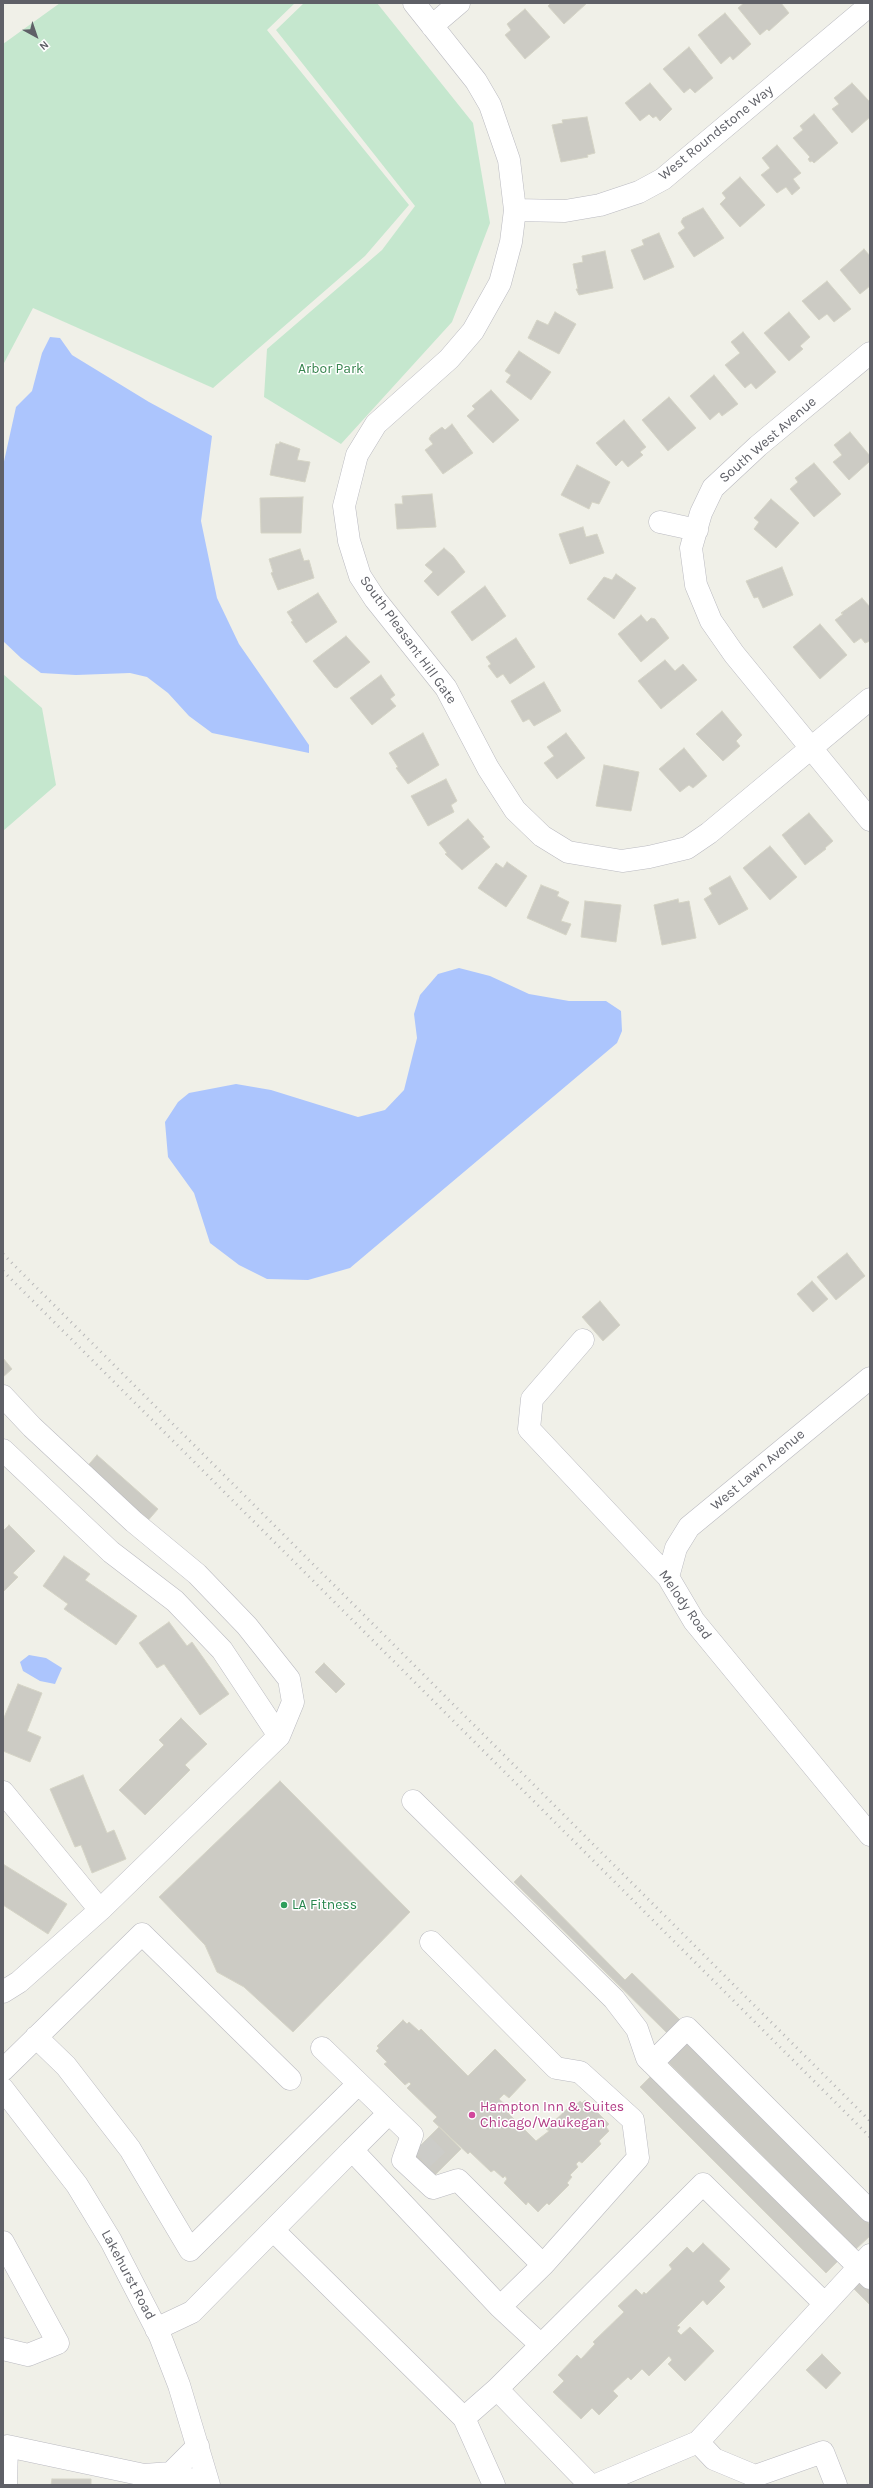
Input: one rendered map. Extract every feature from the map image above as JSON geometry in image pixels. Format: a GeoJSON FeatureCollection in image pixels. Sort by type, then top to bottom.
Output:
{"type":"FeatureCollection","features":[{"type":"Feature","properties":{"kind":"street","name":"South Pleasant Hill Gate"},"geometry":{"type":"LineString","coordinates":[[414,3],[476,81],[490,105],[509,160],[515,210],[511,242],[500,283],[473,331],[449,359],[376,424],[357,455],[344,506],[349,541],[360,576],[375,599],[446,688],[488,768],[515,810],[542,836],[568,852],[622,861],[649,857],[687,848],[709,833],[870,699]]}},
{"type":"Feature","properties":{"kind":"street"},"geometry":{"type":"LineString","coordinates":[[432,26],[459,3]]}},
{"type":"Feature","properties":{"kind":"street","name":"West Roundstone Way"},"geometry":{"type":"LineString","coordinates":[[515,210],[565,211],[600,205],[639,192],[663,178],[870,5]]}},
{"type":"Feature","properties":{"kind":"street","name":"South West Avenue"},"geometry":{"type":"LineString","coordinates":[[870,353],[758,446],[713,488],[702,513],[692,548],[696,585],[711,621],[734,654],[870,820]]}},
{"type":"Feature","properties":{"kind":"street"},"geometry":{"type":"LineString","coordinates":[[660,522],[697,530]]}},
{"type":"Feature","properties":{"kind":"street","name":"Melody Road"},"geometry":{"type":"LineString","coordinates":[[583,1340],[532,1399],[529,1429],[668,1577],[694,1621],[870,1835]]}},
{"type":"Feature","properties":{"kind":"street","name":"West Lawn Avenue"},"geometry":{"type":"LineString","coordinates":[[668,1577],[676,1548],[689,1527],[870,1378]]}},
{"type":"Feature","properties":{"kind":"street"},"geometry":{"type":"LineString","coordinates":[[3,1396],[32,1427],[134,1522],[197,1574],[246,1626],[289,1679],[293,1702],[279,1736],[100,1910],[19,1982],[3,1992]]}},
{"type":"Feature","properties":{"kind":"street"},"geometry":{"type":"LineString","coordinates":[[3,1450],[111,1552],[175,1601],[222,1650],[279,1736]]}},
{"type":"Feature","properties":{"kind":"street"},"geometry":{"type":"LineString","coordinates":[[3,1792],[100,1910]]}},
{"type":"Feature","properties":{"kind":"street"},"geometry":{"type":"LineString","coordinates":[[413,1801],[614,1999],[637,2029],[647,2058],[866,2267],[826,2304],[698,2442],[596,2485]]}},
{"type":"Feature","properties":{"kind":"street"},"geometry":{"type":"LineString","coordinates":[[3,2070],[142,1934],[290,2079]]}},
{"type":"Feature","properties":{"kind":"street"},"geometry":{"type":"LineString","coordinates":[[431,1942],[556,2068],[580,2072],[633,2120],[638,2158],[543,2265],[500,2307]]}},
{"type":"Feature","properties":{"kind":"street"},"geometry":{"type":"LineString","coordinates":[[652,2063],[687,2028],[870,2211]]}},
{"type":"Feature","properties":{"kind":"street"},"geometry":{"type":"LineString","coordinates":[[36,2037],[66,2066],[130,2149],[190,2250],[358,2084]]}},
{"type":"Feature","properties":{"kind":"street"},"geometry":{"type":"LineString","coordinates":[[322,2048],[417,2140],[403,2160],[433,2188],[451,2173],[543,2265]]}},
{"type":"Feature","properties":{"kind":"street","name":"Lakehurst Road"},"geometry":{"type":"LineString","coordinates":[[3,2088],[77,2185],[111,2241],[156,2329],[179,2385],[198,2446],[208,2485]]}},
{"type":"Feature","properties":{"kind":"street"},"geometry":{"type":"LineString","coordinates":[[156,2329],[192,2312],[389,2114]]}},
{"type":"Feature","properties":{"kind":"street"},"geometry":{"type":"LineString","coordinates":[[352,2150],[500,2307],[542,2345]]}},
{"type":"Feature","properties":{"kind":"street"},"geometry":{"type":"LineString","coordinates":[[464,2418],[497,2389],[542,2345],[703,2184],[826,2304]]}},
{"type":"Feature","properties":{"kind":"street"},"geometry":{"type":"LineString","coordinates":[[273,2230],[464,2418],[494,2485]]}},
{"type":"Feature","properties":{"kind":"street"},"geometry":{"type":"LineString","coordinates":[[3,2242],[58,2343],[28,2355],[3,2349]]}},
{"type":"Feature","properties":{"kind":"street"},"geometry":{"type":"LineString","coordinates":[[497,2389],[590,2485]]}},
{"type":"Feature","properties":{"kind":"street"},"geometry":{"type":"LineString","coordinates":[[698,2442],[714,2460],[755,2476],[824,2452],[836,2485]]}},
{"type":"Feature","properties":{"kind":"street"},"geometry":{"type":"LineString","coordinates":[[6,2485],[7,2446],[144,2476],[171,2473],[208,2485]]}},
{"type":"Feature","properties":{"kind":"street"},"geometry":{"type":"LineString","coordinates":[[171,2473],[198,2446]]}},
{"type":"Feature","properties":{"kind":"green space"},"geometry":{"type":"Polygon","coordinates":[[[60,3],[295,3],[267,30],[409,205],[365,256],[213,388],[33,308],[3,365],[3,44],[60,3]]]}},
{"type":"Feature","properties":{"kind":"green space","name":"Arbor Park"},"geometry":{"type":"Polygon","coordinates":[[[304,3],[377,3],[473,123],[490,223],[452,322],[341,444],[264,397],[267,349],[382,250],[415,206],[276,30],[304,3]]]}},
{"type":"Feature","properties":{"kind":"green space"},"geometry":{"type":"Polygon","coordinates":[[[3,674],[42,708],[56,785],[3,831],[3,674]]]}},
{"type":"Feature","properties":{"kind":"water"},"geometry":{"type":"Polygon","coordinates":[[[50,337],[60,338],[72,355],[149,402],[212,436],[201,521],[217,598],[239,644],[309,745],[309,753],[212,733],[189,716],[168,693],[147,677],[130,673],[76,675],[41,673],[21,658],[3,641],[3,466],[16,407],[32,391],[42,353],[50,337]]]}},
{"type":"Feature","properties":{"kind":"water"},"geometry":{"type":"Polygon","coordinates":[[[459,968],[490,976],[529,994],[569,1001],[606,1001],[621,1011],[622,1031],[617,1043],[350,1268],[308,1280],[267,1279],[239,1265],[210,1243],[194,1193],[168,1157],[165,1122],[178,1102],[189,1093],[236,1084],[271,1090],[358,1117],[385,1110],[404,1090],[417,1038],[414,1014],[420,995],[438,974],[459,968]]]}},
{"type":"Feature","properties":{"kind":"water"},"geometry":{"type":"Polygon","coordinates":[[[29,1655],[46,1658],[62,1668],[55,1684],[40,1681],[23,1671],[20,1662],[29,1655]]]}},
{"type":"Feature","properties":{"kind":"building"},"geometry":{"type":"Polygon","coordinates":[[[551,3],[587,3],[564,24],[548,6],[551,3]]]}},
{"type":"Feature","properties":{"kind":"building"},"geometry":{"type":"Polygon","coordinates":[[[744,3],[781,3],[789,13],[769,31],[767,29],[760,35],[738,8],[744,3]]]}},
{"type":"Feature","properties":{"kind":"building"},"geometry":{"type":"Polygon","coordinates":[[[525,9],[550,37],[525,59],[505,35],[511,30],[507,24],[525,9]]]}},
{"type":"Feature","properties":{"kind":"building"},"geometry":{"type":"Polygon","coordinates":[[[725,13],[751,44],[733,60],[730,56],[721,64],[698,35],[725,13]]]}},
{"type":"Feature","properties":{"kind":"building"},"geometry":{"type":"Polygon","coordinates":[[[689,47],[713,78],[695,93],[690,88],[684,93],[663,69],[689,47]]]}},
{"type":"Feature","properties":{"kind":"building"},"geometry":{"type":"Polygon","coordinates":[[[650,83],[672,109],[660,121],[656,116],[653,118],[649,114],[640,121],[625,103],[650,83]]]}},
{"type":"Feature","properties":{"kind":"building"},"geometry":{"type":"Polygon","coordinates":[[[852,83],[870,102],[870,117],[852,133],[832,109],[839,104],[834,98],[852,83]]]}},
{"type":"Feature","properties":{"kind":"building"},"geometry":{"type":"Polygon","coordinates":[[[814,114],[838,143],[814,163],[812,161],[810,162],[808,159],[810,157],[793,138],[803,130],[800,126],[814,114]]]}},
{"type":"Feature","properties":{"kind":"building"},"geometry":{"type":"Polygon","coordinates":[[[587,117],[595,153],[587,155],[588,157],[561,162],[552,125],[563,123],[562,120],[587,117]]]}},
{"type":"Feature","properties":{"kind":"building"},"geometry":{"type":"Polygon","coordinates":[[[777,145],[801,173],[793,179],[800,188],[792,195],[786,187],[777,193],[761,175],[770,168],[762,158],[777,145]]]}},
{"type":"Feature","properties":{"kind":"building"},"geometry":{"type":"Polygon","coordinates":[[[740,177],[765,205],[740,227],[720,204],[726,198],[722,193],[740,177]]]}},
{"type":"Feature","properties":{"kind":"building"},"geometry":{"type":"Polygon","coordinates":[[[703,208],[724,238],[694,257],[678,233],[685,228],[681,222],[683,218],[703,208]]]}},
{"type":"Feature","properties":{"kind":"building"},"geometry":{"type":"Polygon","coordinates":[[[659,233],[674,267],[644,280],[631,250],[644,245],[642,240],[659,233]]]}},
{"type":"Feature","properties":{"kind":"building"},"geometry":{"type":"Polygon","coordinates":[[[864,249],[870,256],[870,286],[860,294],[840,270],[864,249]]]}},
{"type":"Feature","properties":{"kind":"building"},"geometry":{"type":"Polygon","coordinates":[[[605,251],[613,288],[579,295],[576,289],[578,289],[573,264],[583,262],[582,256],[605,251]]]}},
{"type":"Feature","properties":{"kind":"building"},"geometry":{"type":"Polygon","coordinates":[[[827,281],[851,309],[834,322],[827,314],[819,320],[802,301],[827,281]]]}},
{"type":"Feature","properties":{"kind":"building"},"geometry":{"type":"Polygon","coordinates":[[[555,312],[576,324],[559,354],[528,338],[537,320],[548,325],[555,312]]]}},
{"type":"Feature","properties":{"kind":"building"},"geometry":{"type":"Polygon","coordinates":[[[789,312],[810,337],[800,346],[803,349],[789,361],[764,333],[789,312]]]}},
{"type":"Feature","properties":{"kind":"building"},"geometry":{"type":"Polygon","coordinates":[[[743,332],[776,372],[756,389],[751,383],[745,388],[725,365],[740,353],[731,342],[743,332]]]}},
{"type":"Feature","properties":{"kind":"building"},"geometry":{"type":"Polygon","coordinates":[[[519,351],[551,372],[531,400],[506,382],[511,375],[505,371],[519,351]]]}},
{"type":"Feature","properties":{"kind":"building"},"geometry":{"type":"Polygon","coordinates":[[[714,375],[738,404],[722,416],[719,412],[710,420],[690,396],[714,375]]]}},
{"type":"Feature","properties":{"kind":"building"},"geometry":{"type":"Polygon","coordinates":[[[491,390],[519,420],[493,443],[467,416],[475,409],[472,406],[491,390]]]}},
{"type":"Feature","properties":{"kind":"building"},"geometry":{"type":"Polygon","coordinates":[[[669,397],[696,428],[668,451],[642,420],[669,397]]]}},
{"type":"Feature","properties":{"kind":"building"},"geometry":{"type":"Polygon","coordinates":[[[624,420],[646,447],[640,452],[643,455],[628,467],[622,460],[616,466],[596,443],[624,420]]]}},
{"type":"Feature","properties":{"kind":"building"},"geometry":{"type":"Polygon","coordinates":[[[452,424],[473,453],[443,474],[425,450],[433,444],[429,439],[431,435],[442,427],[445,430],[452,424]]]}},
{"type":"Feature","properties":{"kind":"building"},"geometry":{"type":"Polygon","coordinates":[[[850,432],[870,456],[870,461],[849,480],[833,462],[842,455],[834,445],[850,432]]]}},
{"type":"Feature","properties":{"kind":"building"},"geometry":{"type":"Polygon","coordinates":[[[280,442],[300,449],[297,460],[310,462],[305,482],[270,475],[276,444],[279,444],[280,442]]]}},
{"type":"Feature","properties":{"kind":"building"},"geometry":{"type":"Polygon","coordinates":[[[814,463],[841,494],[814,517],[790,489],[798,482],[795,478],[814,463]]]}},
{"type":"Feature","properties":{"kind":"building"},"geometry":{"type":"Polygon","coordinates":[[[577,465],[610,482],[599,504],[592,502],[589,509],[561,495],[577,465]]]}},
{"type":"Feature","properties":{"kind":"building"},"geometry":{"type":"Polygon","coordinates":[[[432,494],[436,527],[397,529],[395,504],[403,504],[402,496],[432,494]]]}},
{"type":"Feature","properties":{"kind":"building"},"geometry":{"type":"Polygon","coordinates":[[[303,497],[301,533],[261,533],[260,498],[303,497]]]}},
{"type":"Feature","properties":{"kind":"building"},"geometry":{"type":"Polygon","coordinates":[[[771,499],[799,523],[776,548],[754,529],[759,522],[754,518],[771,499]]]}},
{"type":"Feature","properties":{"kind":"building"},"geometry":{"type":"Polygon","coordinates":[[[583,527],[586,537],[597,534],[604,553],[570,564],[559,534],[583,527]]]}},
{"type":"Feature","properties":{"kind":"building"},"geometry":{"type":"Polygon","coordinates":[[[444,548],[453,556],[465,572],[438,596],[424,581],[433,572],[425,565],[444,548]]]}},
{"type":"Feature","properties":{"kind":"building"},"geometry":{"type":"Polygon","coordinates":[[[300,549],[304,561],[309,560],[314,578],[278,590],[271,573],[273,572],[269,559],[300,549]]]}},
{"type":"Feature","properties":{"kind":"building"},"geometry":{"type":"Polygon","coordinates":[[[782,567],[793,595],[763,608],[758,597],[754,598],[746,581],[782,567]]]}},
{"type":"Feature","properties":{"kind":"building"},"geometry":{"type":"Polygon","coordinates":[[[616,574],[636,588],[614,619],[587,599],[604,577],[612,580],[616,574]]]}},
{"type":"Feature","properties":{"kind":"building"},"geometry":{"type":"Polygon","coordinates":[[[485,586],[506,616],[472,641],[451,612],[485,586]]]}},
{"type":"Feature","properties":{"kind":"building"},"geometry":{"type":"Polygon","coordinates":[[[318,593],[337,622],[306,643],[291,622],[293,621],[287,612],[318,593]]]}},
{"type":"Feature","properties":{"kind":"building"},"geometry":{"type":"Polygon","coordinates":[[[862,598],[870,607],[870,641],[865,643],[861,638],[854,643],[835,620],[843,614],[841,613],[862,598]]]}},
{"type":"Feature","properties":{"kind":"building"},"geometry":{"type":"Polygon","coordinates":[[[641,615],[647,622],[651,618],[655,619],[669,638],[641,662],[618,634],[641,615]]]}},
{"type":"Feature","properties":{"kind":"building"},"geometry":{"type":"Polygon","coordinates":[[[820,624],[847,655],[820,679],[793,647],[820,624]]]}},
{"type":"Feature","properties":{"kind":"building"},"geometry":{"type":"Polygon","coordinates":[[[346,636],[370,662],[337,688],[334,687],[313,661],[346,636]]]}},
{"type":"Feature","properties":{"kind":"building"},"geometry":{"type":"Polygon","coordinates":[[[516,638],[535,667],[510,684],[503,674],[497,678],[488,666],[491,664],[486,657],[516,638]]]}},
{"type":"Feature","properties":{"kind":"building"},"geometry":{"type":"Polygon","coordinates":[[[665,660],[675,671],[683,664],[697,680],[661,709],[638,681],[665,660]]]}},
{"type":"Feature","properties":{"kind":"building"},"geometry":{"type":"Polygon","coordinates":[[[381,675],[395,695],[390,699],[396,706],[372,725],[350,698],[381,675]]]}},
{"type":"Feature","properties":{"kind":"building"},"geometry":{"type":"Polygon","coordinates":[[[544,682],[561,711],[534,726],[529,719],[523,722],[511,701],[544,682]]]}},
{"type":"Feature","properties":{"kind":"building"},"geometry":{"type":"Polygon","coordinates":[[[722,711],[742,735],[736,741],[740,746],[723,761],[696,734],[722,711]]]}},
{"type":"Feature","properties":{"kind":"building"},"geometry":{"type":"Polygon","coordinates":[[[423,733],[439,765],[408,784],[396,768],[398,767],[389,753],[423,733]]]}},
{"type":"Feature","properties":{"kind":"building"},"geometry":{"type":"Polygon","coordinates":[[[566,733],[585,758],[557,779],[544,763],[554,756],[547,747],[566,733]]]}},
{"type":"Feature","properties":{"kind":"building"},"geometry":{"type":"Polygon","coordinates":[[[684,748],[707,776],[693,788],[689,785],[680,792],[659,769],[684,748]]]}},
{"type":"Feature","properties":{"kind":"building"},"geometry":{"type":"Polygon","coordinates":[[[604,765],[639,772],[631,811],[596,806],[604,765]]]}},
{"type":"Feature","properties":{"kind":"building"},"geometry":{"type":"Polygon","coordinates":[[[446,779],[457,801],[451,805],[454,812],[428,826],[411,796],[446,779]]]}},
{"type":"Feature","properties":{"kind":"building"},"geometry":{"type":"Polygon","coordinates":[[[809,813],[833,841],[825,848],[826,849],[805,865],[782,835],[809,813]]]}},
{"type":"Feature","properties":{"kind":"building"},"geometry":{"type":"Polygon","coordinates":[[[468,819],[484,837],[482,838],[490,847],[462,870],[445,854],[447,853],[439,843],[468,819]]]}},
{"type":"Feature","properties":{"kind":"building"},"geometry":{"type":"Polygon","coordinates":[[[770,846],[797,877],[770,900],[743,868],[770,846]]]}},
{"type":"Feature","properties":{"kind":"building"},"geometry":{"type":"Polygon","coordinates":[[[507,862],[527,876],[506,907],[478,888],[496,863],[503,868],[507,862]]]}},
{"type":"Feature","properties":{"kind":"building"},"geometry":{"type":"Polygon","coordinates":[[[730,876],[748,909],[719,925],[704,899],[712,894],[709,888],[730,876]]]}},
{"type":"Feature","properties":{"kind":"building"},"geometry":{"type":"Polygon","coordinates":[[[541,885],[559,892],[557,896],[569,902],[561,921],[571,924],[566,935],[527,918],[541,885]]]}},
{"type":"Feature","properties":{"kind":"building"},"geometry":{"type":"Polygon","coordinates":[[[678,899],[679,903],[689,901],[696,938],[662,945],[654,905],[678,899]]]}},
{"type":"Feature","properties":{"kind":"building"},"geometry":{"type":"Polygon","coordinates":[[[585,901],[621,905],[616,942],[581,937],[585,901]]]}},
{"type":"Feature","properties":{"kind":"building"},"geometry":{"type":"Polygon","coordinates":[[[847,1253],[865,1276],[836,1300],[817,1277],[847,1253]]]}},
{"type":"Feature","properties":{"kind":"building"},"geometry":{"type":"Polygon","coordinates":[[[812,1281],[828,1299],[813,1312],[797,1294],[812,1281]]]}},
{"type":"Feature","properties":{"kind":"building"},"geometry":{"type":"Polygon","coordinates":[[[600,1301],[620,1325],[603,1341],[582,1317],[600,1301]]]}},
{"type":"Feature","properties":{"kind":"building"},"geometry":{"type":"Polygon","coordinates":[[[3,1358],[12,1369],[3,1377],[3,1358]]]}},
{"type":"Feature","properties":{"kind":"building"},"geometry":{"type":"Polygon","coordinates":[[[97,1455],[158,1509],[145,1524],[84,1470],[97,1455]]]}},
{"type":"Feature","properties":{"kind":"building"},"geometry":{"type":"Polygon","coordinates":[[[9,1525],[35,1551],[13,1573],[18,1577],[3,1592],[3,1531],[9,1525]]]}},
{"type":"Feature","properties":{"kind":"building"},"geometry":{"type":"Polygon","coordinates":[[[64,1556],[90,1574],[85,1580],[137,1616],[116,1645],[64,1609],[68,1604],[43,1586],[64,1556]]]}},
{"type":"Feature","properties":{"kind":"building"},"geometry":{"type":"Polygon","coordinates":[[[169,1622],[187,1646],[192,1642],[229,1694],[200,1715],[164,1664],[157,1668],[139,1643],[169,1622]]]}},
{"type":"Feature","properties":{"kind":"building"},"geometry":{"type":"Polygon","coordinates":[[[324,1663],[345,1684],[336,1693],[315,1672],[324,1663]]]}},
{"type":"Feature","properties":{"kind":"building"},"geometry":{"type":"Polygon","coordinates":[[[18,1684],[42,1693],[27,1731],[41,1737],[30,1762],[3,1751],[3,1720],[18,1684]]]}},
{"type":"Feature","properties":{"kind":"building"},"geometry":{"type":"Polygon","coordinates":[[[181,1718],[207,1744],[185,1765],[190,1770],[145,1815],[119,1790],[164,1745],[159,1740],[181,1718]]]}},
{"type":"Feature","properties":{"kind":"building"},"geometry":{"type":"Polygon","coordinates":[[[83,1775],[107,1833],[114,1830],[126,1859],[92,1873],[81,1845],[75,1847],[50,1789],[83,1775]]]}},
{"type":"Feature","properties":{"kind":"building","name":"LA Fitness"},"geometry":{"type":"Polygon","coordinates":[[[280,1781],[410,1912],[293,2032],[244,1987],[217,1972],[205,1945],[159,1897],[280,1781]]]}},
{"type":"Feature","properties":{"kind":"building"},"geometry":{"type":"Polygon","coordinates":[[[3,1864],[67,1904],[48,1934],[3,1905],[3,1864]]]}},
{"type":"Feature","properties":{"kind":"building"},"geometry":{"type":"Polygon","coordinates":[[[521,1875],[625,1980],[632,1973],[680,2020],[667,2033],[514,1882],[521,1875]]]}},
{"type":"Feature","properties":{"kind":"building","name":"Hampton Inn & Suites Chicago/Waukegan"},"geometry":{"type":"Polygon","coordinates":[[[403,2020],[407,2024],[409,2022],[419,2031],[421,2029],[468,2076],[495,2049],[526,2080],[509,2098],[504,2094],[499,2099],[510,2109],[507,2112],[536,2141],[549,2131],[546,2129],[567,2109],[569,2111],[580,2101],[582,2103],[585,2100],[609,2124],[606,2127],[609,2131],[599,2141],[601,2144],[582,2163],[579,2161],[576,2164],[578,2167],[570,2175],[572,2177],[567,2183],[569,2185],[549,2205],[547,2203],[538,2212],[528,2202],[526,2205],[504,2183],[507,2179],[505,2176],[503,2178],[494,2170],[491,2172],[470,2152],[468,2154],[433,2121],[437,2117],[407,2088],[411,2084],[409,2082],[405,2085],[384,2064],[387,2062],[376,2051],[379,2048],[377,2046],[403,2020]]]}},
{"type":"Feature","properties":{"kind":"building"},"geometry":{"type":"Polygon","coordinates":[[[686,2041],[870,2225],[870,2236],[856,2249],[666,2060],[686,2041]]]}},
{"type":"Feature","properties":{"kind":"building"},"geometry":{"type":"Polygon","coordinates":[[[653,2074],[840,2259],[826,2273],[640,2087],[653,2074]]]}},
{"type":"Feature","properties":{"kind":"building"},"geometry":{"type":"Polygon","coordinates":[[[439,2127],[461,2149],[434,2176],[412,2154],[439,2127]]]}},
{"type":"Feature","properties":{"kind":"building"},"geometry":{"type":"Polygon","coordinates":[[[703,2243],[730,2269],[719,2281],[725,2287],[707,2305],[703,2300],[677,2326],[680,2327],[677,2331],[681,2335],[690,2327],[714,2351],[685,2381],[668,2364],[672,2360],[669,2356],[649,2376],[642,2369],[631,2380],[628,2377],[613,2391],[618,2396],[599,2415],[592,2408],[581,2419],[553,2392],[564,2381],[558,2375],[577,2355],[581,2359],[595,2344],[593,2342],[624,2312],[618,2306],[636,2289],[642,2295],[644,2292],[646,2294],[672,2269],[669,2265],[687,2247],[693,2253],[703,2243]]]}},
{"type":"Feature","properties":{"kind":"building"},"geometry":{"type":"Polygon","coordinates":[[[860,2281],[870,2291],[870,2305],[853,2288],[860,2281]]]}},
{"type":"Feature","properties":{"kind":"building"},"geometry":{"type":"Polygon","coordinates":[[[822,2354],[841,2373],[826,2389],[806,2370],[822,2354]]]}},
{"type":"Feature","properties":{"kind":"building"},"geometry":{"type":"Polygon","coordinates":[[[52,2479],[91,2479],[91,2485],[51,2485],[52,2479]]]}},
{"type":"Feature","properties":{"kind":"tunnel"},"geometry":{"type":"LineString","coordinates":[[422,2144],[444,2167]]}},
{"type":"Feature","properties":{"kind":"railway"},"geometry":{"type":"LineString","coordinates":[[3,1254],[870,2121]]}},
{"type":"Feature","properties":{"kind":"railway"},"geometry":{"type":"LineString","coordinates":[[3,1271],[870,2137]]}},
{"type":"Feature","properties":{"kind":"place","name":"LA Fitness"},"geometry":{"type":"Point","coordinates":[284,1905]}},
{"type":"Feature","properties":{"kind":"place","name":"Hampton Inn & Suites Chicago/Waukegan"},"geometry":{"type":"Point","coordinates":[472,2115]}}]}
